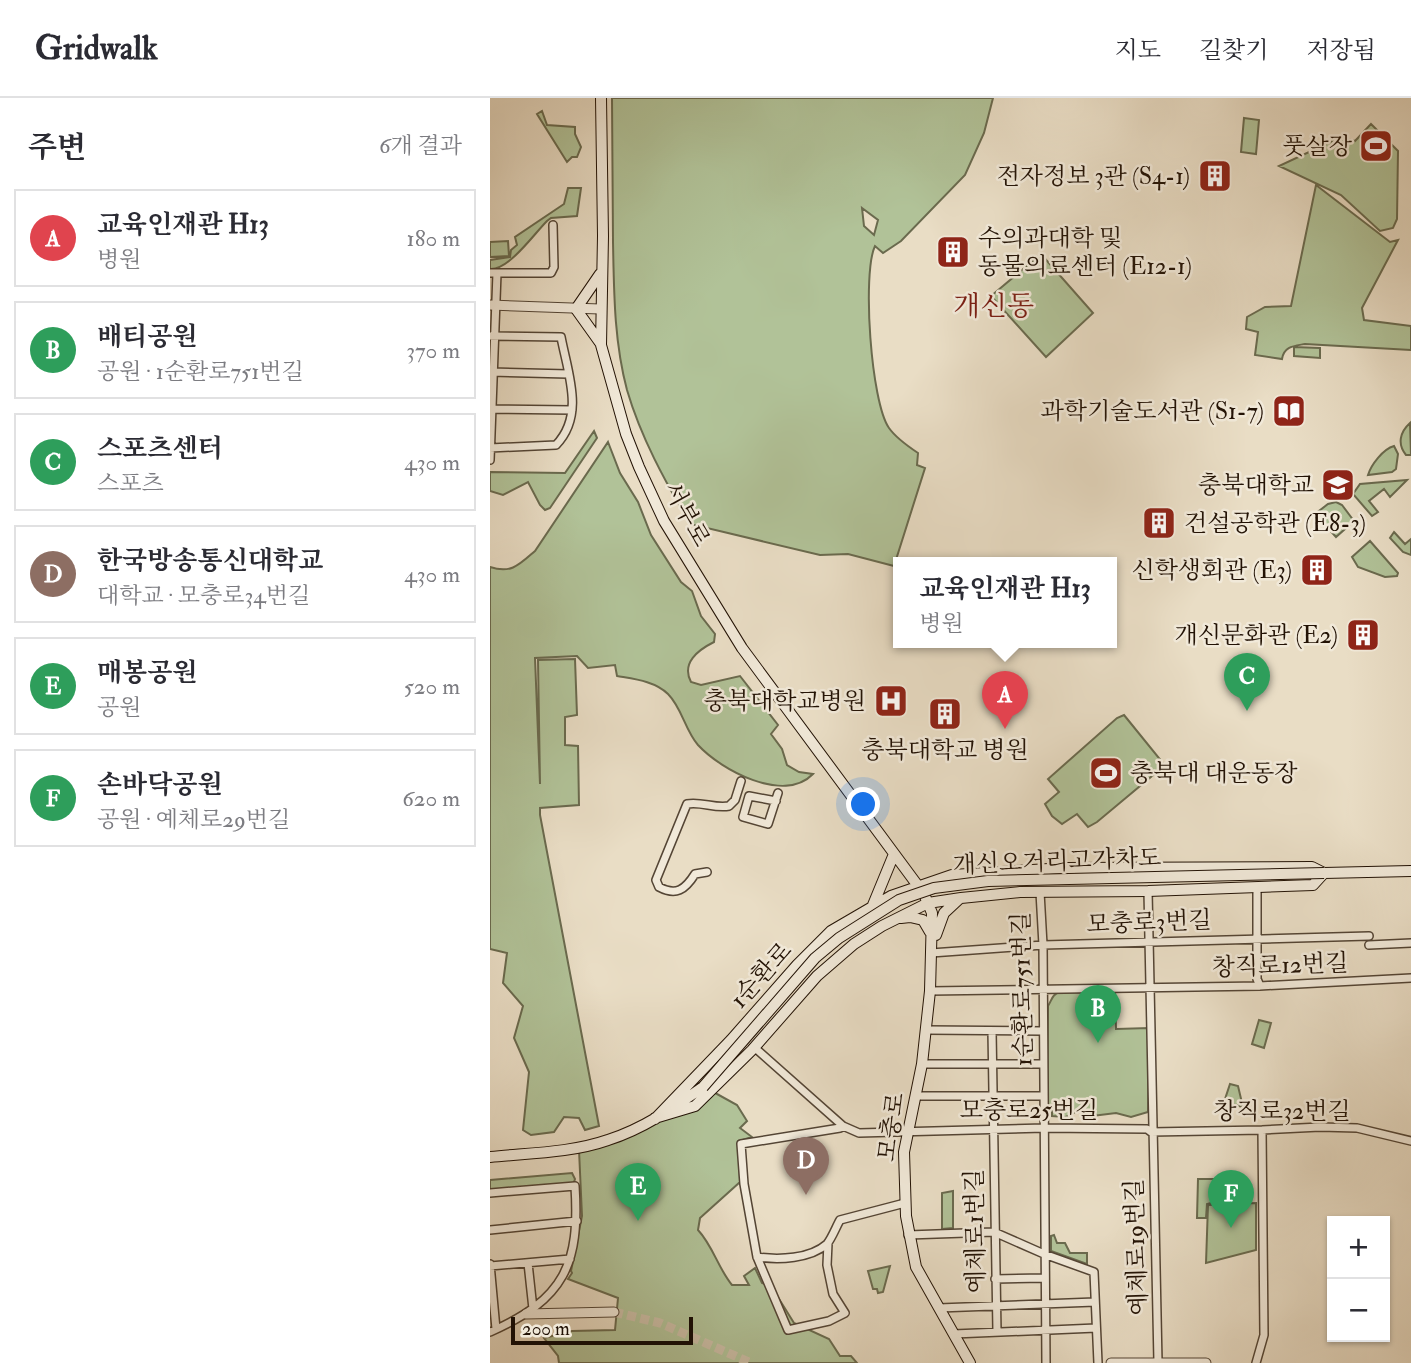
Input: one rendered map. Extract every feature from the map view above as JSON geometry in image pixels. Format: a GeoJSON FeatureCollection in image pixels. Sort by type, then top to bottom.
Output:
{"type":"FeatureCollection","features":[{"type":"Feature","properties":{"kind":"main road","name":"서부로"},"geometry":{"type":"LineString","coordinates":[[601,98],[601,345],[626,434],[639,467],[664,521],[742,648],[918,886]]}},
{"type":"Feature","properties":{"kind":"main road"},"geometry":{"type":"LineString","coordinates":[[601,274],[576,309],[601,345]]}},
{"type":"Feature","properties":{"kind":"main road"},"geometry":{"type":"LineString","coordinates":[[873,905],[894,854]]}},
{"type":"Feature","properties":{"kind":"main road","name":"1순환로"},"geometry":{"type":"LineString","coordinates":[[655,1119],[831,931],[873,905],[918,886],[952,875],[1065,868],[1312,867],[1324,873]]}},
{"type":"Feature","properties":{"kind":"main road"},"geometry":{"type":"LineString","coordinates":[[655,1119],[695,1106],[754,1047],[817,976],[854,944],[897,918],[928,904],[961,898],[1040,892],[1312,885],[1324,873],[1411,871]]}},
{"type":"Feature","properties":{"kind":"main road","name":"개신오거리고가차도"},"geometry":{"type":"LineString","coordinates":[[703,1087],[815,958],[839,938],[899,900],[934,888],[988,881],[1324,873]]}},
{"type":"Feature","properties":{"kind":"main road","name":"모충로"},"geometry":{"type":"LineString","coordinates":[[918,886],[932,913],[932,935],[927,1030],[904,1152],[908,1235],[916,1267],[971,1363]]}},
{"type":"Feature","properties":{"kind":"main road"},"geometry":{"type":"LineString","coordinates":[[931,953],[944,914],[949,906],[961,898]]}},
{"type":"Feature","properties":{"kind":"main road"},"geometry":{"type":"LineString","coordinates":[[897,918],[923,920],[932,935]]}},
{"type":"Feature","properties":{"kind":"main road","name":"1순환로"},"geometry":{"type":"LineString","coordinates":[[490,1157],[608,1140],[655,1119],[703,1087]]}},
{"type":"Feature","properties":{"kind":"street"},"geometry":{"type":"LineString","coordinates":[[490,460],[494,273],[546,274],[553,271],[553,225]]}},
{"type":"Feature","properties":{"kind":"street"},"geometry":{"type":"LineString","coordinates":[[493,305],[600,309]]}},
{"type":"Feature","properties":{"kind":"street"},"geometry":{"type":"LineString","coordinates":[[491,448],[556,445],[571,424],[572,410],[561,337],[492,336]]}},
{"type":"Feature","properties":{"kind":"street"},"geometry":{"type":"LineString","coordinates":[[492,372],[568,374]]}},
{"type":"Feature","properties":{"kind":"street"},"geometry":{"type":"LineString","coordinates":[[492,409],[572,410]]}},
{"type":"Feature","properties":{"kind":"street"},"geometry":{"type":"LineString","coordinates":[[707,872],[695,874],[687,886],[671,893],[659,887],[656,880],[687,804],[729,806],[735,800],[741,781]]}},
{"type":"Feature","properties":{"kind":"street"},"geometry":{"type":"LineString","coordinates":[[776,802],[748,796],[743,817],[768,824],[776,802],[778,793]]}},
{"type":"Feature","properties":{"kind":"street"},"geometry":{"type":"LineString","coordinates":[[1257,888],[1257,979],[1260,986]]}},
{"type":"Feature","properties":{"kind":"street"},"geometry":{"type":"LineString","coordinates":[[1148,891],[1152,1132]]}},
{"type":"Feature","properties":{"kind":"street","name":"1순환로751번길"},"geometry":{"type":"LineString","coordinates":[[1040,892],[1043,945],[1046,1363]]}},
{"type":"Feature","properties":{"kind":"street","name":"모충로3번길"},"geometry":{"type":"LineString","coordinates":[[931,953],[1043,945],[1369,936]]}},
{"type":"Feature","properties":{"kind":"street"},"geometry":{"type":"LineString","coordinates":[[1369,945],[1411,943]]}},
{"type":"Feature","properties":{"kind":"street","name":"창직로12번길"},"geometry":{"type":"LineString","coordinates":[[930,991],[1260,986],[1411,978]]}},
{"type":"Feature","properties":{"kind":"street"},"geometry":{"type":"LineString","coordinates":[[927,1030],[1042,1031]]}},
{"type":"Feature","properties":{"kind":"street","name":"예체로1번길"},"geometry":{"type":"LineString","coordinates":[[992,1031],[997,1332]]}},
{"type":"Feature","properties":{"kind":"street"},"geometry":{"type":"LineString","coordinates":[[754,1047],[843,1126],[741,1144],[744,1184],[757,1257],[788,1330],[829,1321],[845,1313],[833,1294],[827,1265],[828,1243],[840,1220],[905,1203]]}},
{"type":"Feature","properties":{"kind":"street"},"geometry":{"type":"LineString","coordinates":[[922,1064],[1042,1064]]}},
{"type":"Feature","properties":{"kind":"street"},"geometry":{"type":"LineString","coordinates":[[915,1096],[1042,1096]]}},
{"type":"Feature","properties":{"kind":"street","name":"모충로25번길"},"geometry":{"type":"LineString","coordinates":[[843,1126],[859,1133],[1044,1128],[1147,1129],[1152,1132]]}},
{"type":"Feature","properties":{"kind":"street","name":"창직로32번길"},"geometry":{"type":"LineString","coordinates":[[1152,1132],[1357,1128],[1411,1141]]}},
{"type":"Feature","properties":{"kind":"street"},"geometry":{"type":"LineString","coordinates":[[1256,1363],[1264,1335],[1262,1130]]}},
{"type":"Feature","properties":{"kind":"street","name":"예체로19번길"},"geometry":{"type":"LineString","coordinates":[[1152,1132],[1158,1362]]}},
{"type":"Feature","properties":{"kind":"street"},"geometry":{"type":"LineString","coordinates":[[490,1193],[575,1185],[577,1221],[570,1259],[559,1281],[529,1312],[493,1330],[490,1265],[570,1259]]}},
{"type":"Feature","properties":{"kind":"street"},"geometry":{"type":"LineString","coordinates":[[490,1230],[577,1221]]}},
{"type":"Feature","properties":{"kind":"street"},"geometry":{"type":"LineString","coordinates":[[908,1235],[994,1232],[1044,1255],[1094,1272],[1098,1363]]}},
{"type":"Feature","properties":{"kind":"street"},"geometry":{"type":"LineString","coordinates":[[757,1257],[789,1258],[814,1251],[828,1243]]}},
{"type":"Feature","properties":{"kind":"street"},"geometry":{"type":"LineString","coordinates":[[528,1263],[529,1312]]}},
{"type":"Feature","properties":{"kind":"street"},"geometry":{"type":"LineString","coordinates":[[995,1279],[1044,1278]]}},
{"type":"Feature","properties":{"kind":"street"},"geometry":{"type":"LineString","coordinates":[[939,1308],[1095,1302]]}},
{"type":"Feature","properties":{"kind":"street"},"geometry":{"type":"LineString","coordinates":[[529,1312],[614,1312]]}},
{"type":"Feature","properties":{"kind":"street"},"geometry":{"type":"LineString","coordinates":[[954,1334],[1096,1328]]}},
{"type":"Feature","properties":{"kind":"street"},"geometry":{"type":"LineString","coordinates":[[1111,1363],[1206,1363]]}},
{"type":"Feature","properties":{"kind":"green space"},"geometry":{"type":"Polygon","coordinates":[[[612,98],[993,98],[984,133],[965,175],[901,241],[883,253],[875,246],[871,261],[870,338],[877,393],[889,428],[918,453],[917,465],[925,468],[897,557],[893,557],[893,566],[848,554],[820,555],[690,524],[646,442],[627,390],[617,335],[612,98]],[[862,208],[864,226],[874,235],[878,220],[862,208]]]}},
{"type":"Feature","properties":{"kind":"green space"},"geometry":{"type":"Polygon","coordinates":[[[542,111],[547,125],[575,127],[581,147],[577,157],[572,157],[567,162],[537,114],[542,111]]]}},
{"type":"Feature","properties":{"kind":"green space"},"geometry":{"type":"Polygon","coordinates":[[[1244,118],[1259,120],[1256,154],[1241,152],[1244,118]]]}},
{"type":"Feature","properties":{"kind":"green space"},"geometry":{"type":"Polygon","coordinates":[[[1371,124],[1398,151],[1397,219],[1393,228],[1380,231],[1341,195],[1279,166],[1341,137],[1355,141],[1371,124]]]}},
{"type":"Feature","properties":{"kind":"green space"},"geometry":{"type":"Polygon","coordinates":[[[1316,185],[1390,242],[1398,240],[1362,308],[1364,320],[1411,326],[1411,350],[1305,344],[1287,349],[1282,359],[1255,355],[1258,332],[1246,329],[1247,317],[1265,307],[1291,306],[1316,185]]]}},
{"type":"Feature","properties":{"kind":"green space"},"geometry":{"type":"Polygon","coordinates":[[[568,188],[581,188],[577,216],[551,218],[513,258],[497,268],[490,269],[490,260],[510,257],[511,250],[517,245],[515,237],[564,204],[568,188]]]}},
{"type":"Feature","properties":{"kind":"green space"},"geometry":{"type":"Polygon","coordinates":[[[508,241],[509,256],[490,257],[490,242],[508,241]]]}},
{"type":"Feature","properties":{"kind":"green space"},"geometry":{"type":"Polygon","coordinates":[[[1041,254],[1093,313],[1046,357],[991,296],[1041,254]]]}},
{"type":"Feature","properties":{"kind":"green space"},"geometry":{"type":"Polygon","coordinates":[[[1294,347],[1320,348],[1320,358],[1294,356],[1294,347]]]}},
{"type":"Feature","properties":{"kind":"green space"},"geometry":{"type":"Polygon","coordinates":[[[1410,423],[1411,455],[1406,455],[1401,447],[1401,438],[1410,423]]]}},
{"type":"Feature","properties":{"kind":"green space"},"geometry":{"type":"Polygon","coordinates":[[[594,431],[597,438],[550,508],[545,510],[540,505],[528,482],[503,495],[490,491],[490,472],[565,473],[594,431]]]}},
{"type":"Feature","properties":{"kind":"green space"},"geometry":{"type":"Polygon","coordinates":[[[608,442],[620,473],[638,502],[651,535],[681,582],[692,591],[701,616],[715,634],[714,642],[697,653],[690,663],[688,675],[691,682],[701,685],[740,676],[778,725],[771,734],[782,749],[787,765],[799,772],[813,774],[801,782],[786,786],[753,780],[708,755],[690,733],[673,700],[657,686],[617,676],[615,665],[588,668],[577,656],[535,658],[540,784],[538,660],[575,659],[577,715],[565,717],[565,745],[578,746],[579,805],[540,808],[540,815],[599,1126],[585,1130],[579,1118],[564,1117],[554,1132],[531,1135],[523,1130],[529,1072],[514,1038],[523,1006],[503,983],[507,953],[490,949],[490,567],[509,569],[535,551],[608,442]]]}},
{"type":"Feature","properties":{"kind":"green space"},"geometry":{"type":"Polygon","coordinates":[[[1394,446],[1398,454],[1396,469],[1368,475],[1378,458],[1394,446]]]}},
{"type":"Feature","properties":{"kind":"green space"},"geometry":{"type":"Polygon","coordinates":[[[1407,480],[1390,497],[1384,489],[1369,501],[1378,512],[1372,516],[1353,494],[1360,484],[1407,480]]]}},
{"type":"Feature","properties":{"kind":"green space"},"geometry":{"type":"Polygon","coordinates":[[[1336,502],[1342,505],[1354,521],[1336,537],[1315,514],[1328,504],[1336,502]]]}},
{"type":"Feature","properties":{"kind":"green space"},"geometry":{"type":"Polygon","coordinates":[[[1394,532],[1405,544],[1411,539],[1411,555],[1403,552],[1390,538],[1394,532]]]}},
{"type":"Feature","properties":{"kind":"green space"},"geometry":{"type":"Polygon","coordinates":[[[1370,541],[1398,573],[1397,576],[1385,577],[1358,567],[1352,557],[1370,541]]]}},
{"type":"Feature","properties":{"kind":"green space"},"geometry":{"type":"Polygon","coordinates":[[[1124,715],[1163,763],[1158,771],[1097,822],[1088,827],[1077,814],[1062,824],[1052,816],[1045,804],[1059,792],[1048,779],[1117,718],[1124,715]]]}},
{"type":"Feature","properties":{"kind":"green space"},"geometry":{"type":"Polygon","coordinates":[[[1115,990],[1116,1029],[1149,1028],[1148,1112],[1131,1117],[1116,1113],[1092,1116],[1077,1111],[1066,1117],[1052,1116],[1052,1108],[1047,1107],[1048,1006],[1060,992],[1115,990]]]}},
{"type":"Feature","properties":{"kind":"green space"},"geometry":{"type":"Polygon","coordinates":[[[1259,1020],[1271,1023],[1264,1048],[1252,1044],[1259,1020]]]}},
{"type":"Feature","properties":{"kind":"green space"},"geometry":{"type":"Polygon","coordinates":[[[1230,1084],[1238,1086],[1243,1107],[1224,1102],[1230,1084]]]}},
{"type":"Feature","properties":{"kind":"green space"},"geometry":{"type":"Polygon","coordinates":[[[708,1089],[737,1105],[747,1121],[740,1128],[752,1137],[739,1141],[740,1182],[700,1218],[698,1230],[732,1285],[749,1285],[744,1276],[755,1268],[762,1283],[771,1286],[794,1323],[829,1339],[840,1356],[851,1356],[857,1363],[559,1363],[558,1356],[544,1338],[572,1331],[615,1330],[618,1298],[568,1279],[572,1273],[582,1216],[579,1150],[689,1104],[708,1089]]]}},
{"type":"Feature","properties":{"kind":"green space"},"geometry":{"type":"Polygon","coordinates":[[[572,1173],[575,1179],[573,1185],[490,1192],[490,1180],[572,1173]]]}},
{"type":"Feature","properties":{"kind":"green space"},"geometry":{"type":"Polygon","coordinates":[[[1198,1179],[1222,1179],[1219,1201],[1207,1204],[1206,1218],[1197,1218],[1198,1179]]]}},
{"type":"Feature","properties":{"kind":"green space"},"geometry":{"type":"Polygon","coordinates":[[[953,1191],[953,1228],[942,1229],[942,1193],[953,1191]]]}},
{"type":"Feature","properties":{"kind":"green space"},"geometry":{"type":"Polygon","coordinates":[[[1256,1203],[1256,1250],[1206,1263],[1208,1205],[1256,1203]]]}},
{"type":"Feature","properties":{"kind":"green space"},"geometry":{"type":"Polygon","coordinates":[[[1054,1235],[1057,1243],[1065,1243],[1070,1253],[1087,1253],[1087,1264],[1051,1251],[1051,1236],[1054,1235]]]}},
{"type":"Feature","properties":{"kind":"green space"},"geometry":{"type":"Polygon","coordinates":[[[890,1266],[883,1292],[878,1293],[877,1289],[873,1289],[868,1271],[890,1266]]]}},
{"type":"Feature","properties":{"kind":"tunnel"},"geometry":{"type":"LineString","coordinates":[[614,1312],[660,1323],[751,1363]]}},
{"type":"Feature","properties":{"kind":"place","name":"풋살장"},"geometry":{"type":"Point","coordinates":[1376,146]}},
{"type":"Feature","properties":{"kind":"place","name":"전자정보 3관 (S4-1)"},"geometry":{"type":"Point","coordinates":[1215,176]}},
{"type":"Feature","properties":{"kind":"place","name":"수의과대학 및 동물의료센터 (E12-1)"},"geometry":{"type":"Point","coordinates":[953,252]}},
{"type":"Feature","properties":{"kind":"place","name":"과학기술도서관 (S1-7)"},"geometry":{"type":"Point","coordinates":[1289,411]}},
{"type":"Feature","properties":{"kind":"place","name":"충북대학교"},"geometry":{"type":"Point","coordinates":[1338,485]}},
{"type":"Feature","properties":{"kind":"place","name":"건설공학관 (E8-3)"},"geometry":{"type":"Point","coordinates":[1159,523]}},
{"type":"Feature","properties":{"kind":"place","name":"신학생회관 (E3)"},"geometry":{"type":"Point","coordinates":[1317,570]}},
{"type":"Feature","properties":{"kind":"place","name":"개신문화관 (E2)"},"geometry":{"type":"Point","coordinates":[1363,635]}},
{"type":"Feature","properties":{"kind":"place","name":"충북대학교병원"},"geometry":{"type":"Point","coordinates":[891,701]}},
{"type":"Feature","properties":{"kind":"place","name":"스포츠센터"},"geometry":{"type":"Point","coordinates":[1247,711]}},
{"type":"Feature","properties":{"kind":"place","name":"충북대학교 병원"},"geometry":{"type":"Point","coordinates":[945,714]}},
{"type":"Feature","properties":{"kind":"place","name":"교육인재관 H13"},"geometry":{"type":"Point","coordinates":[1005,729]}},
{"type":"Feature","properties":{"kind":"place","name":"충북대 대운동장"},"geometry":{"type":"Point","coordinates":[1106,773]}},
{"type":"Feature","properties":{"kind":"place","name":"배티공원"},"geometry":{"type":"Point","coordinates":[1098,1043]}},
{"type":"Feature","properties":{"kind":"place","name":"한국방송통신대학교"},"geometry":{"type":"Point","coordinates":[806,1195]}},
{"type":"Feature","properties":{"kind":"place","name":"매봉공원"},"geometry":{"type":"Point","coordinates":[638,1221]}},
{"type":"Feature","properties":{"kind":"place","name":"손바닥공원"},"geometry":{"type":"Point","coordinates":[1231,1228]}},
{"type":"Feature","properties":{"kind":"district","name":"개신동"},"geometry":{"type":"Point","coordinates":[994,305]}}]}
